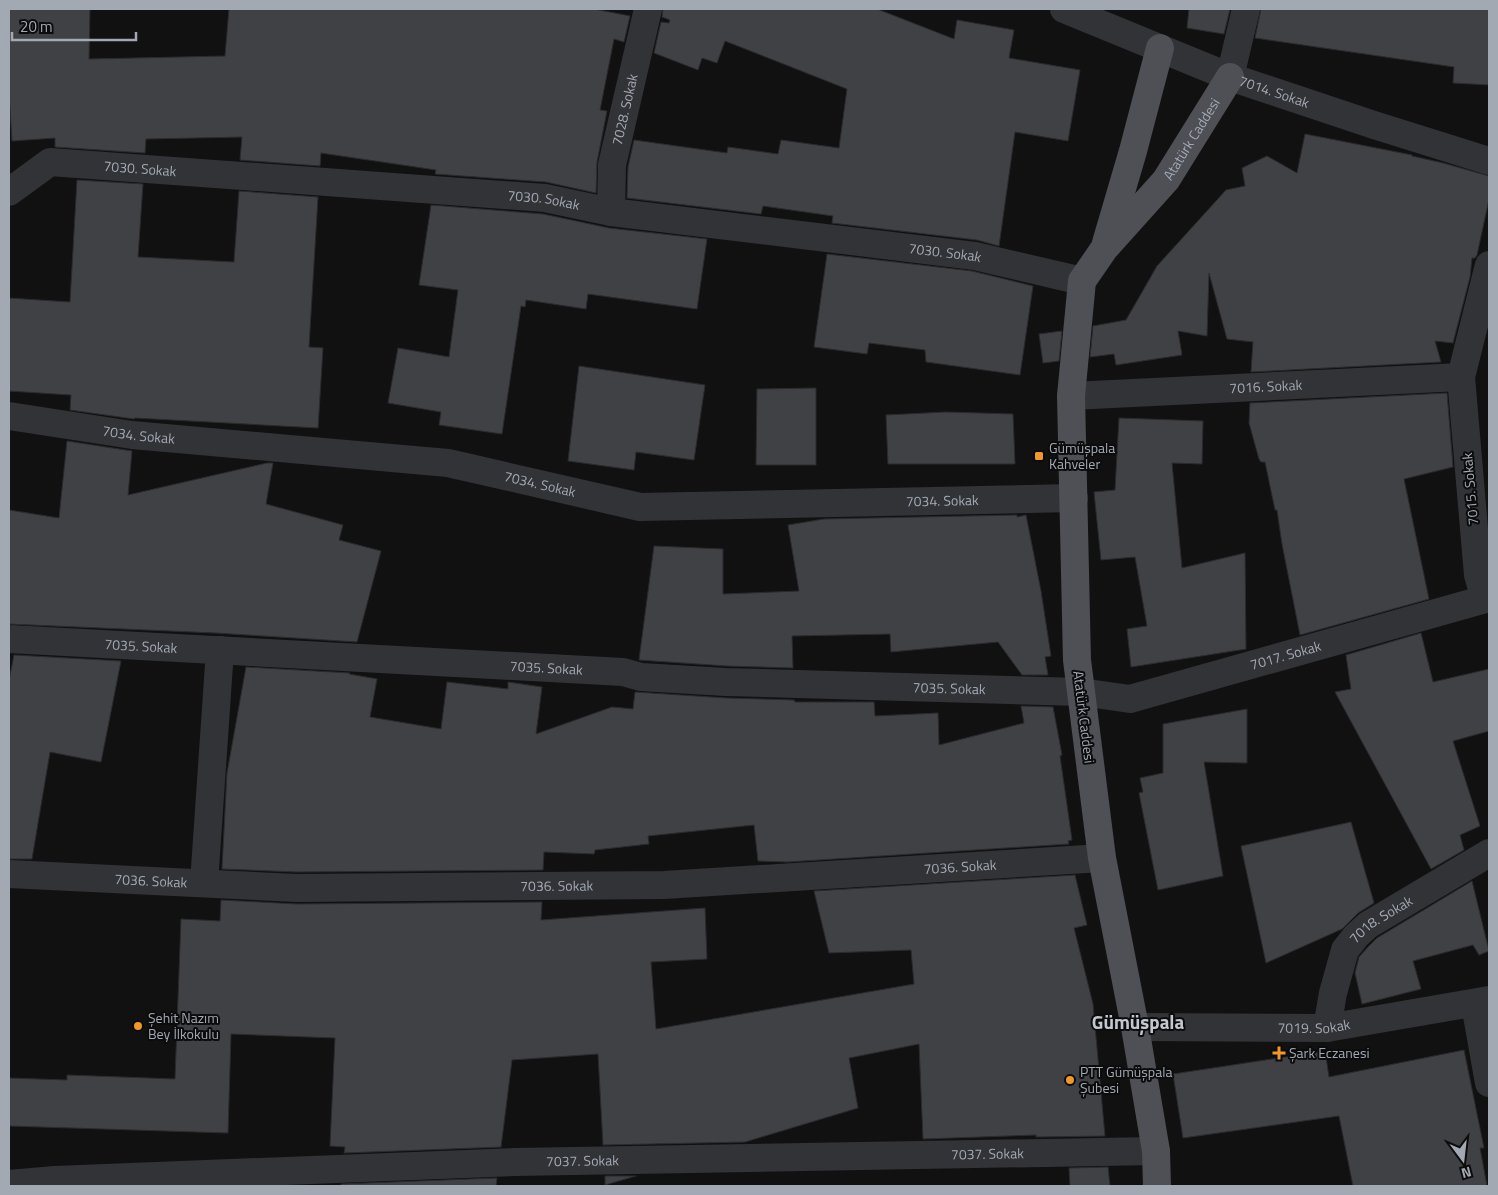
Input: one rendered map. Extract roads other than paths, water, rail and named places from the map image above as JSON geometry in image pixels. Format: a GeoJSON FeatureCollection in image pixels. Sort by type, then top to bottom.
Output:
{"type":"FeatureCollection","features":[{"type":"Feature","properties":{"kind":"main road","name":"Atatürk Caddesi"},"geometry":{"type":"LineString","coordinates":[[1104,250],[1160,48]]}},
{"type":"Feature","properties":{"kind":"main road","name":"Atatürk Caddesi"},"geometry":{"type":"LineString","coordinates":[[1157,1186],[1156,1151],[1135,1027],[1102,858],[1077,660],[1071,396],[1082,281],[1104,250],[1166,180],[1230,77]]}},
{"type":"Feature","properties":{"kind":"street","name":"7028. Sokak"},"geometry":{"type":"LineString","coordinates":[[611,212],[612,165],[648,9]]}},
{"type":"Feature","properties":{"kind":"street","name":"7014. Sokak"},"geometry":{"type":"LineString","coordinates":[[1064,9],[1230,77],[1374,125],[1489,160]]}},
{"type":"Feature","properties":{"kind":"street","name":"Atatürk Caddesi"},"geometry":{"type":"LineString","coordinates":[[1230,77],[1246,9]]}},
{"type":"Feature","properties":{"kind":"street","name":"7030. Sokak"},"geometry":{"type":"LineString","coordinates":[[9,192],[50,162],[545,198],[611,212],[975,256],[1082,281]]}},
{"type":"Feature","properties":{"kind":"street","name":"7015. Sokak"},"geometry":{"type":"LineString","coordinates":[[1487,599],[1478,575],[1461,377],[1489,265]]}},
{"type":"Feature","properties":{"kind":"street","name":"7016. Sokak"},"geometry":{"type":"LineString","coordinates":[[1071,396],[1461,377]]}},
{"type":"Feature","properties":{"kind":"street","name":"7034. Sokak"},"geometry":{"type":"LineString","coordinates":[[9,416],[132,435],[448,463],[640,508],[1074,498]]}},
{"type":"Feature","properties":{"kind":"street","name":"7017. Sokak"},"geometry":{"type":"LineString","coordinates":[[1081,692],[1130,699],[1487,599]]}},
{"type":"Feature","properties":{"kind":"street","name":"7035. Sokak"},"geometry":{"type":"LineString","coordinates":[[9,639],[623,672],[642,677],[726,682],[1081,692]]}},
{"type":"Feature","properties":{"kind":"street"},"geometry":{"type":"LineString","coordinates":[[204,883],[220,650]]}},
{"type":"Feature","properties":{"kind":"street","name":"7018. Sokak"},"geometry":{"type":"LineString","coordinates":[[1327,1028],[1333,993],[1345,950],[1356,936],[1368,925],[1489,853]]}},
{"type":"Feature","properties":{"kind":"street","name":"7036. Sokak"},"geometry":{"type":"LineString","coordinates":[[9,874],[297,888],[664,886],[1102,858]]}},
{"type":"Feature","properties":{"kind":"street"},"geometry":{"type":"LineString","coordinates":[[1482,1002],[1489,1083]]}},
{"type":"Feature","properties":{"kind":"street","name":"7019. Sokak"},"geometry":{"type":"LineString","coordinates":[[1135,1027],[1327,1028],[1482,1002]]}},
{"type":"Feature","properties":{"kind":"street","name":"7037. Sokak"},"geometry":{"type":"LineString","coordinates":[[9,1184],[513,1174],[1156,1151]]}},
{"type":"Feature","properties":{"kind":"place","name":"Gümüşpala Kahveler"},"geometry":{"type":"Point","coordinates":[1039,456]}},
{"type":"Feature","properties":{"kind":"place","name":"Şehit Nazım Bey İlkokulu"},"geometry":{"type":"Point","coordinates":[138,1026]}},
{"type":"Feature","properties":{"kind":"place","name":"Şark Eczanesi"},"geometry":{"type":"Point","coordinates":[1279,1053]}},
{"type":"Feature","properties":{"kind":"place","name":"PTT Gümüşpala Şubesi"},"geometry":{"type":"Point","coordinates":[1070,1080]}},
{"type":"Feature","properties":{"kind":"district","name":"Gümüşpala"},"geometry":{"type":"Point","coordinates":[1138,1022]}}]}
